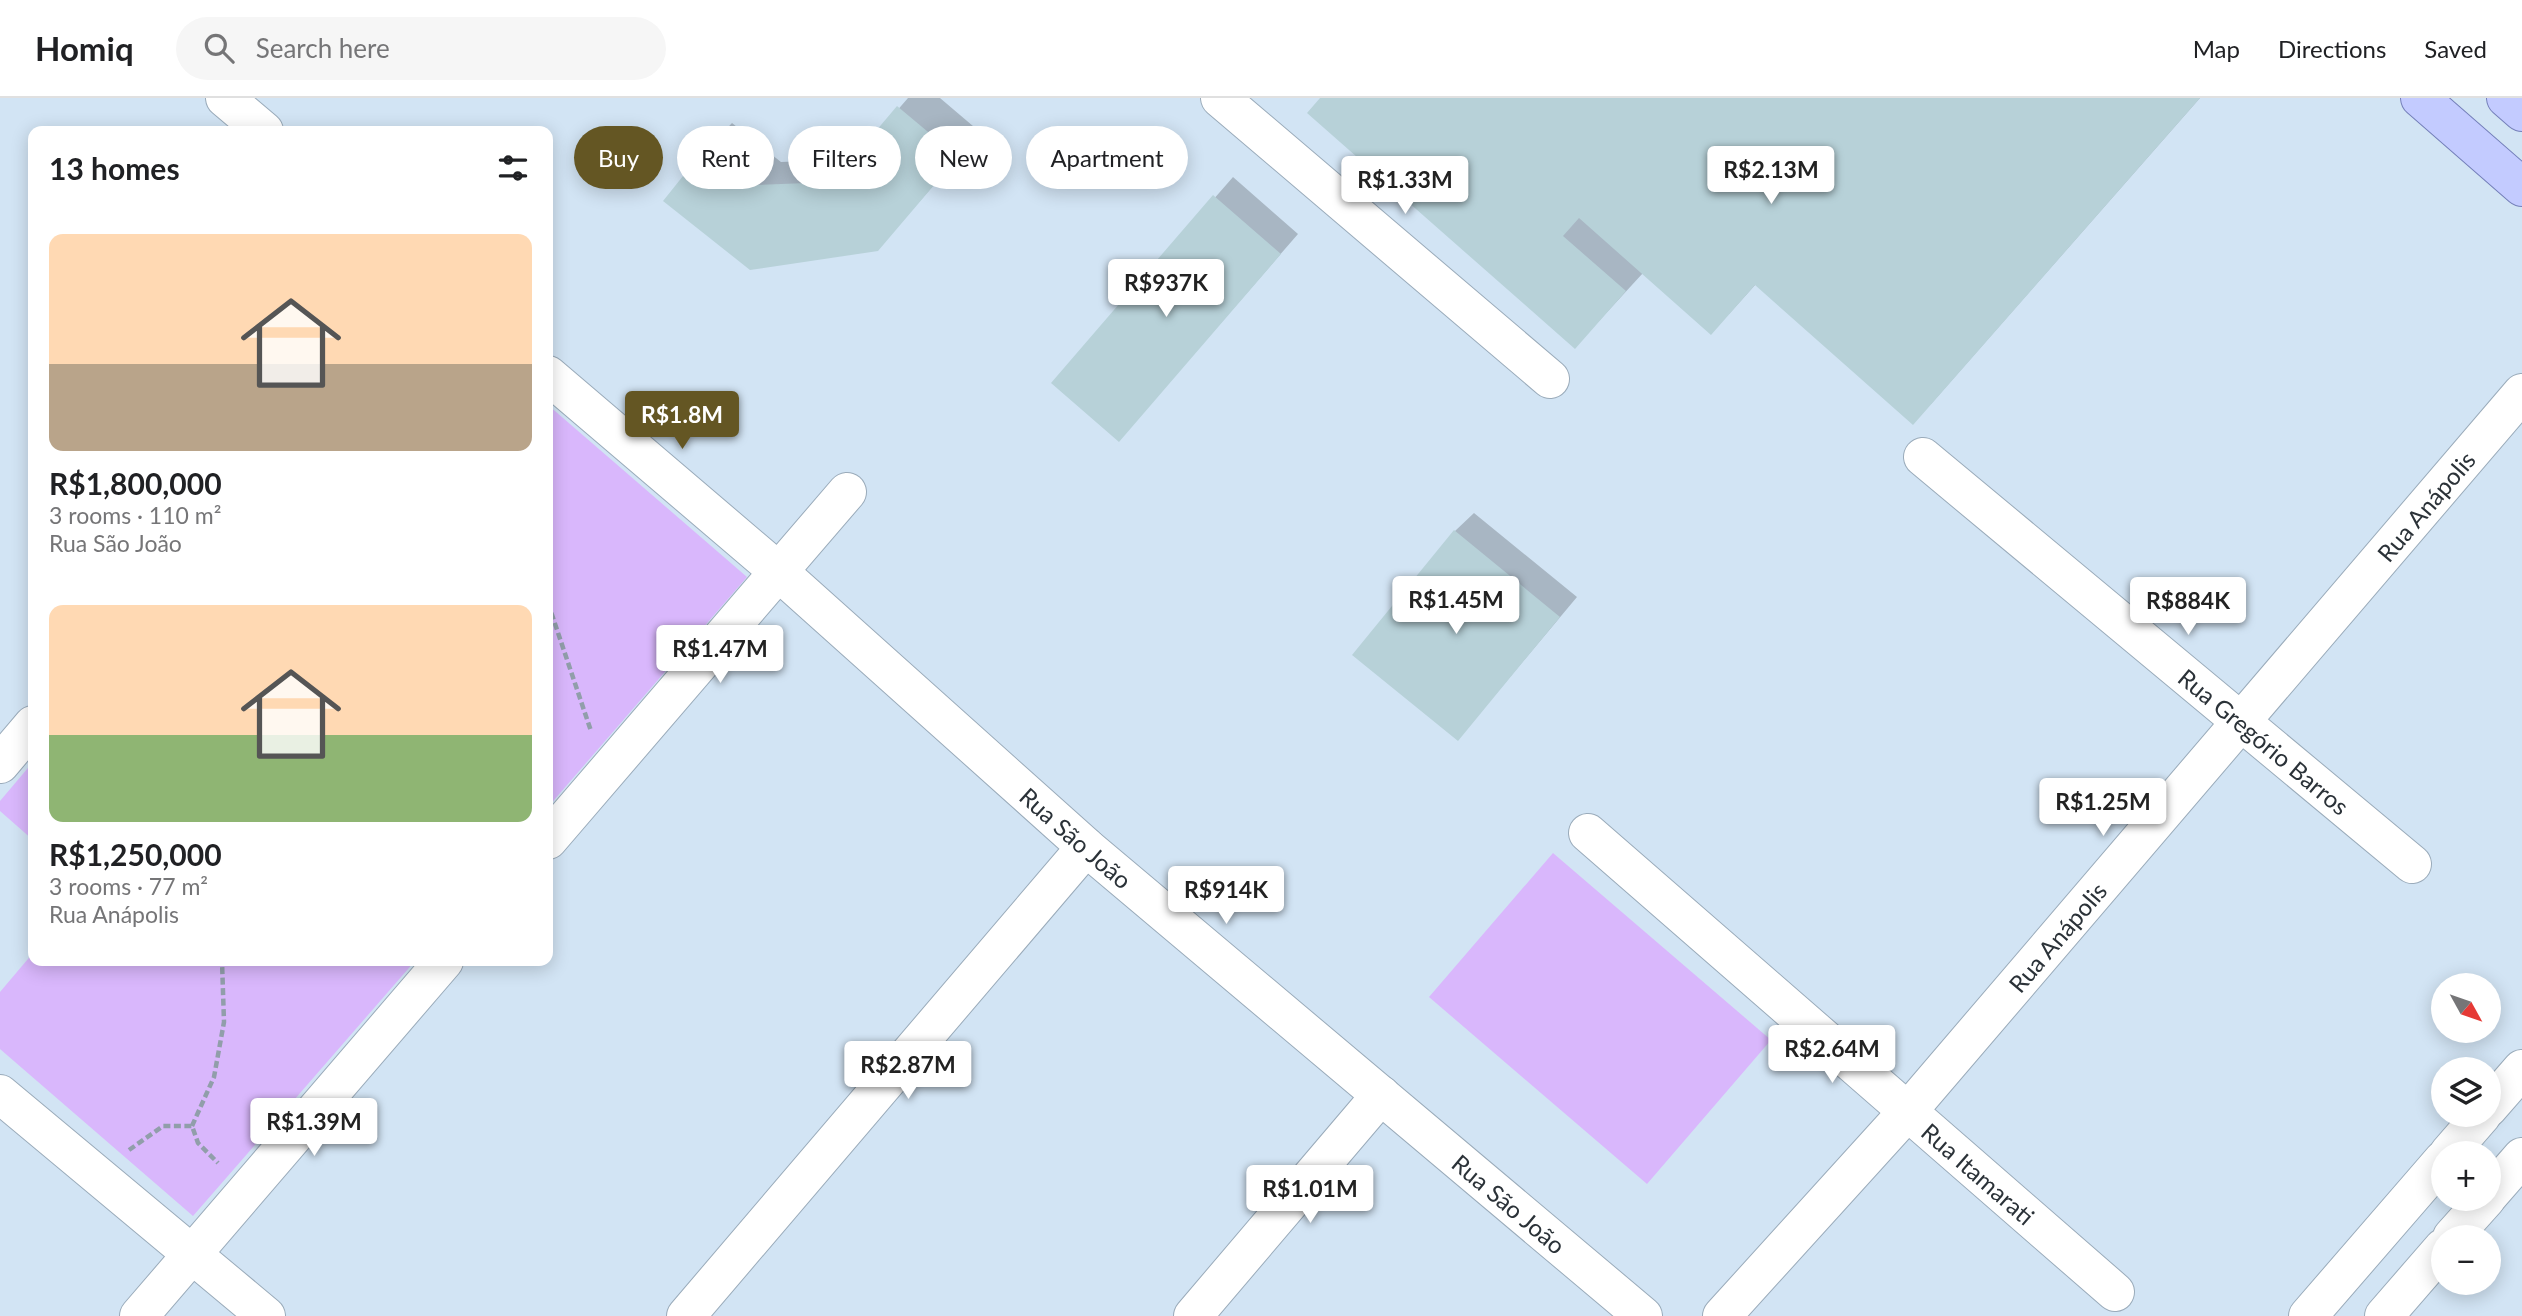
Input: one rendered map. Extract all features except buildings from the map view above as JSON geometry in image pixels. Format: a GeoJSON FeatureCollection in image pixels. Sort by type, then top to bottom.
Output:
{"type":"FeatureCollection","features":[{"type":"Feature","properties":{"kind":"main road"},"geometry":{"type":"LineString","coordinates":[[2420,98],[2522,187]]}},
{"type":"Feature","properties":{"kind":"main road"},"geometry":{"type":"LineString","coordinates":[[2506,98],[2522,112]]}},
{"type":"Feature","properties":{"kind":"street"},"geometry":{"type":"LineString","coordinates":[[225,98],[258,126]]}},
{"type":"Feature","properties":{"kind":"street"},"geometry":{"type":"LineString","coordinates":[[1220,98],[1550,379]]}},
{"type":"Feature","properties":{"kind":"street","name":"Rua São João"},"geometry":{"type":"LineString","coordinates":[[553,379],[779,572],[1086,847],[1643,1316]]}},
{"type":"Feature","properties":{"kind":"street","name":"Rua Anápolis"},"geometry":{"type":"LineString","coordinates":[[1722,1316],[1908,1111],[2522,393]]}},
{"type":"Feature","properties":{"kind":"street","name":"Rua Gregório Barros"},"geometry":{"type":"LineString","coordinates":[[1923,457],[2413,864]]}},
{"type":"Feature","properties":{"kind":"street"},"geometry":{"type":"LineString","coordinates":[[553,834],[847,492]]}},
{"type":"Feature","properties":{"kind":"street"},"geometry":{"type":"LineString","coordinates":[[0,764],[28,731]]}},
{"type":"Feature","properties":{"kind":"street","name":"Rua Itamarati"},"geometry":{"type":"LineString","coordinates":[[1588,833],[2115,1292]]}},
{"type":"Feature","properties":{"kind":"street"},"geometry":{"type":"LineString","coordinates":[[686,1316],[1086,847]]}},
{"type":"Feature","properties":{"kind":"street"},"geometry":{"type":"LineString","coordinates":[[139,1316],[440,966]]}},
{"type":"Feature","properties":{"kind":"street"},"geometry":{"type":"LineString","coordinates":[[2501,1093],[2522,1069]]}},
{"type":"Feature","properties":{"kind":"street"},"geometry":{"type":"LineString","coordinates":[[0,1094],[266,1316]]}},
{"type":"Feature","properties":{"kind":"street"},"geometry":{"type":"LineString","coordinates":[[1193,1316],[1381,1095]]}},
{"type":"Feature","properties":{"kind":"street"},"geometry":{"type":"LineString","coordinates":[[2459,1141],[2472,1127]]}},
{"type":"Feature","properties":{"kind":"street"},"geometry":{"type":"LineString","coordinates":[[2501,1181],[2522,1157]]}},
{"type":"Feature","properties":{"kind":"street"},"geometry":{"type":"LineString","coordinates":[[2308,1316],[2431,1174]]}},
{"type":"Feature","properties":{"kind":"street"},"geometry":{"type":"LineString","coordinates":[[2462,1225],[2475,1211]]}},
{"type":"Feature","properties":{"kind":"street"},"geometry":{"type":"LineString","coordinates":[[2384,1316],[2431,1262]]}},
{"type":"Feature","properties":{"kind":"path"},"geometry":{"type":"LineString","coordinates":[[553,618],[605,774]]}},
{"type":"Feature","properties":{"kind":"path"},"geometry":{"type":"LineString","coordinates":[[222,966],[222,1033],[214,1077],[192,1126],[198,1143],[248,1189]]}},
{"type":"Feature","properties":{"kind":"path"},"geometry":{"type":"LineString","coordinates":[[100,1175],[138,1142],[163,1126],[192,1126]]}},
{"type":"Feature","properties":{"kind":"shaded area"},"geometry":{"type":"Polygon","coordinates":[[[553,409],[747,577],[553,801],[553,409]]]}},
{"type":"Feature","properties":{"kind":"shaded area"},"geometry":{"type":"Polygon","coordinates":[[[28,768],[28,836],[0,811],[0,801],[28,768]]]}},
{"type":"Feature","properties":{"kind":"shaded area"},"geometry":{"type":"Polygon","coordinates":[[[1553,853],[1771,1040],[1647,1184],[1429,997],[1553,853]]]}},
{"type":"Feature","properties":{"kind":"shaded area"},"geometry":{"type":"Polygon","coordinates":[[[28,959],[28,966],[411,966],[193,1216],[0,1049],[0,992],[28,959]]]}}]}
